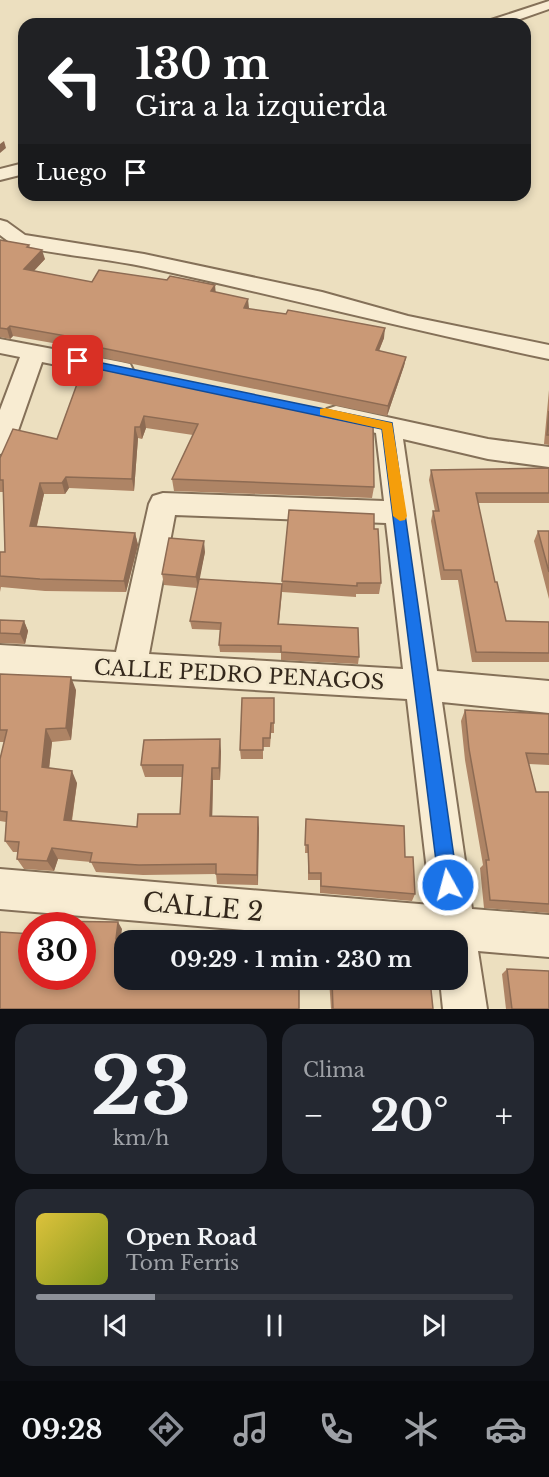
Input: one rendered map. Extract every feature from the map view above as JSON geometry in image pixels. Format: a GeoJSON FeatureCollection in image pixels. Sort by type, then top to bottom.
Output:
{"type":"FeatureCollection","features":[{"type":"Feature","properties":{"kind":"street"},"geometry":{"type":"LineString","coordinates":[[513,18],[549,5]]}},
{"type":"Feature","properties":{"kind":"street"},"geometry":{"type":"LineString","coordinates":[[526,14],[549,16]]}},
{"type":"Feature","properties":{"kind":"street"},"geometry":{"type":"LineString","coordinates":[[0,175],[18,170]]}},
{"type":"Feature","properties":{"kind":"street"},"geometry":{"type":"LineString","coordinates":[[0,226],[19,240],[144,260],[322,299],[406,322],[549,352]]}},
{"type":"Feature","properties":{"kind":"street"},"geometry":{"type":"LineString","coordinates":[[0,346],[148,376]]}},
{"type":"Feature","properties":{"kind":"street"},"geometry":{"type":"LineString","coordinates":[[0,445],[34,352]]}},
{"type":"Feature","properties":{"kind":"street"},"geometry":{"type":"LineString","coordinates":[[308,409],[488,449],[549,457]]}},
{"type":"Feature","properties":{"kind":"street"},"geometry":{"type":"LineString","coordinates":[[388,426],[455,930]]}},
{"type":"Feature","properties":{"kind":"street"},"geometry":{"type":"LineString","coordinates":[[129,669],[163,504],[400,513]]}},
{"type":"Feature","properties":{"kind":"street","name":"CALLE PEDRO PENAGOS"},"geometry":{"type":"LineString","coordinates":[[0,660],[422,685],[549,697]]}},
{"type":"Feature","properties":{"kind":"street","name":"CALLE 2"},"geometry":{"type":"LineString","coordinates":[[0,889],[360,930]]}},
{"type":"Feature","properties":{"kind":"street","name":"CALLE 2"},"geometry":{"type":"LineString","coordinates":[[468,940],[549,936]]}},
{"type":"Feature","properties":{"kind":"street"},"geometry":{"type":"LineString","coordinates":[[462,990],[465,1009]]}},
{"type":"Feature","properties":{"kind":"building"},"geometry":{"type":"Polygon","coordinates":[[[0,240],[29,245],[27,247],[42,250],[24,269],[92,282],[99,270],[167,280],[170,276],[215,285],[211,291],[248,299],[244,308],[286,314],[288,310],[385,328],[376,350],[406,357],[388,406],[80,343],[83,339],[10,326],[7,329],[0,328],[0,240]]]}},
{"type":"Feature","properties":{"kind":"building"},"geometry":{"type":"Polygon","coordinates":[[[85,362],[373,422],[374,487],[172,479],[198,424],[144,416],[140,427],[135,427],[132,479],[66,477],[62,483],[40,483],[30,526],[135,533],[124,581],[0,576],[0,552],[5,552],[3,480],[0,480],[0,458],[13,429],[57,439],[85,362]]]}},
{"type":"Feature","properties":{"kind":"building"},"geometry":{"type":"Polygon","coordinates":[[[549,411],[549,435],[547,435],[549,411]]]}},
{"type":"Feature","properties":{"kind":"building"},"geometry":{"type":"Polygon","coordinates":[[[549,468],[549,493],[476,493],[495,582],[497,582],[506,621],[549,622],[549,653],[476,652],[461,570],[444,570],[433,511],[439,511],[431,470],[549,468]]]}},
{"type":"Feature","properties":{"kind":"building"},"geometry":{"type":"Polygon","coordinates":[[[289,510],[374,514],[374,529],[378,529],[381,583],[357,583],[357,586],[282,581],[289,510]]]}},
{"type":"Feature","properties":{"kind":"building"},"geometry":{"type":"Polygon","coordinates":[[[538,531],[549,531],[549,572],[538,531]]]}},
{"type":"Feature","properties":{"kind":"building"},"geometry":{"type":"Polygon","coordinates":[[[169,538],[204,541],[196,577],[162,574],[169,538]]]}},
{"type":"Feature","properties":{"kind":"building"},"geometry":{"type":"Polygon","coordinates":[[[199,579],[282,584],[278,624],[358,628],[359,657],[281,652],[281,646],[219,645],[221,623],[190,621],[199,579]]]}},
{"type":"Feature","properties":{"kind":"building"},"geometry":{"type":"Polygon","coordinates":[[[0,620],[24,621],[20,634],[0,633],[0,620]]]}},
{"type":"Feature","properties":{"kind":"building"},"geometry":{"type":"Polygon","coordinates":[[[0,674],[71,677],[66,728],[46,729],[42,767],[72,771],[64,820],[137,827],[138,814],[180,814],[183,765],[141,765],[144,740],[220,739],[219,768],[212,768],[210,816],[258,817],[257,875],[216,874],[216,864],[139,865],[90,862],[92,853],[52,848],[47,861],[17,859],[19,842],[5,841],[7,812],[0,811],[0,759],[7,730],[0,730],[0,674]]]}},
{"type":"Feature","properties":{"kind":"building"},"geometry":{"type":"Polygon","coordinates":[[[242,698],[274,698],[274,723],[271,723],[270,738],[263,738],[263,750],[240,750],[242,698]]]}},
{"type":"Feature","properties":{"kind":"building"},"geometry":{"type":"Polygon","coordinates":[[[465,710],[549,714],[549,754],[526,753],[536,792],[549,792],[549,904],[490,900],[486,860],[489,860],[469,749],[465,710]]]}},
{"type":"Feature","properties":{"kind":"building"},"geometry":{"type":"Polygon","coordinates":[[[306,819],[404,826],[405,857],[413,857],[415,894],[321,886],[321,873],[309,873],[308,845],[305,845],[306,819]]]}},
{"type":"Feature","properties":{"kind":"building"},"geometry":{"type":"Polygon","coordinates":[[[96,922],[118,922],[117,930],[114,930],[114,990],[299,990],[299,1009],[0,1009],[0,932],[18,933],[18,990],[96,990],[96,922]]]}},
{"type":"Feature","properties":{"kind":"building"},"geometry":{"type":"Polygon","coordinates":[[[507,969],[549,971],[549,1009],[512,1009],[507,969]]]}},
{"type":"Feature","properties":{"kind":"building"},"geometry":{"type":"Polygon","coordinates":[[[332,990],[431,990],[433,1009],[333,1009],[332,990]]]}},
{"type":"Feature","properties":{"kind":"slow traffic"},"geometry":{"type":"LineString","coordinates":[[325,412],[388,426],[400,516]]}},
{"type":"Feature","properties":{"kind":"route"},"geometry":{"type":"LineString","coordinates":[[78,361],[388,426],[448,885]]}}]}
